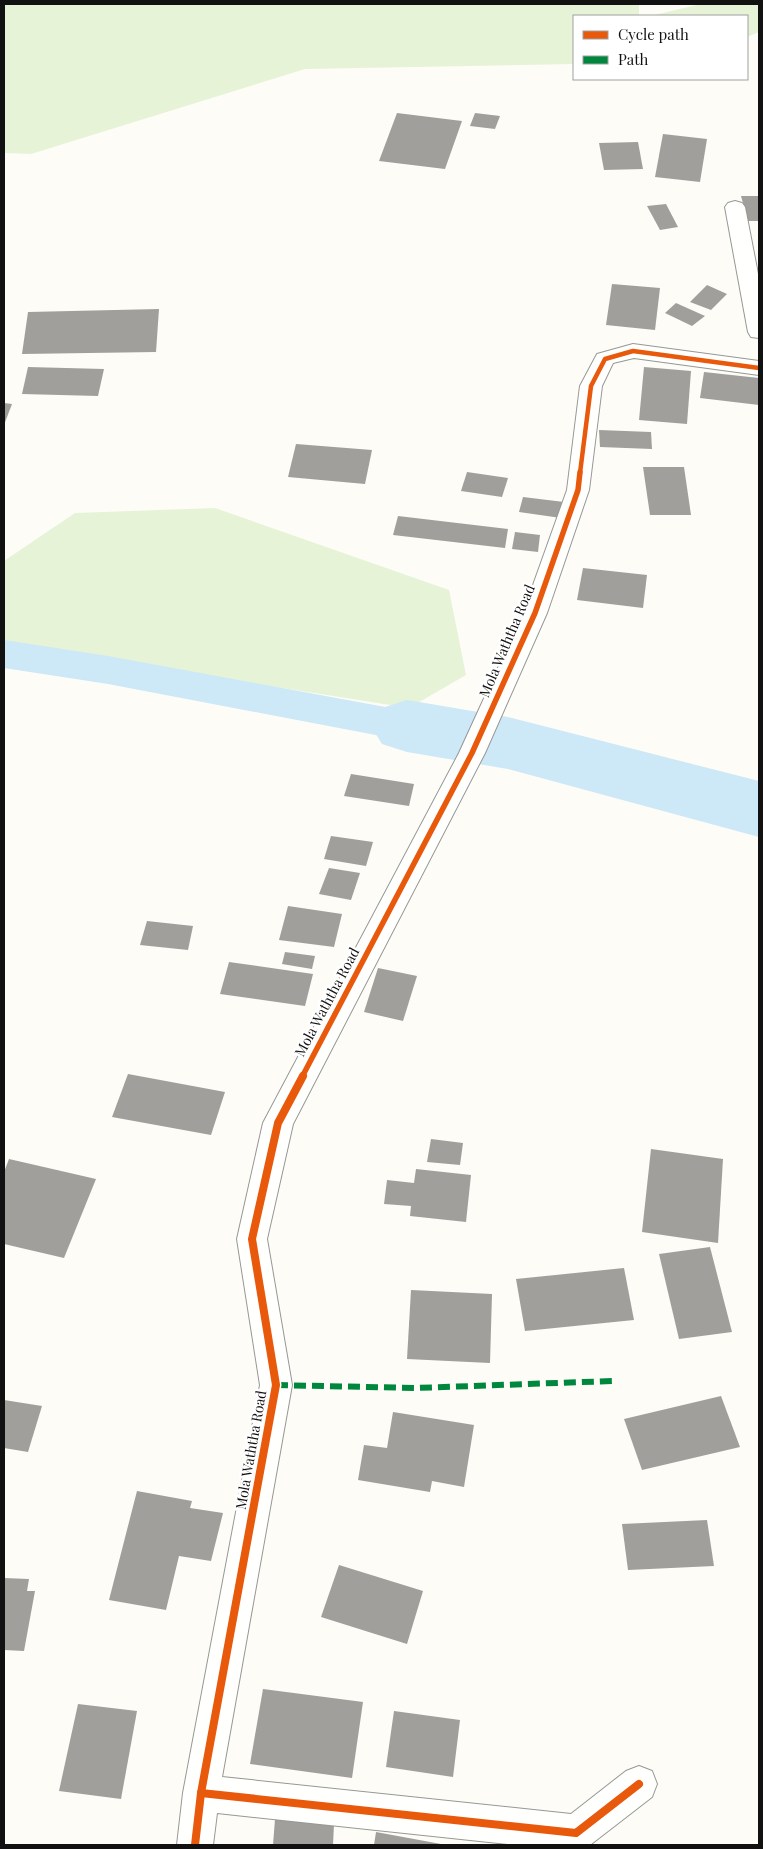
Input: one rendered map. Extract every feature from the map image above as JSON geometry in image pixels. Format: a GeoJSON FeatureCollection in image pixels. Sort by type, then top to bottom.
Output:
{"type":"FeatureCollection","features":[{"type":"Feature","properties":{"kind":"street"},"geometry":{"type":"LineString","coordinates":[[735,207],[759,332]]}},
{"type":"Feature","properties":{"kind":"street","name":"Mola Waththa Road"},"geometry":{"type":"LineString","coordinates":[[195,1845],[201,1793],[276,1385],[252,1239],[278,1123],[478,739],[535,613],[578,490],[591,386],[604,359],[634,351],[759,368]]}},
{"type":"Feature","properties":{"kind":"street"},"geometry":{"type":"LineString","coordinates":[[201,1793],[576,1833],[639,1784]]}},
{"type":"Feature","properties":{"kind":"green space"},"geometry":{"type":"Polygon","coordinates":[[[4,4],[642,4],[639,5],[639,15],[573,15],[573,64],[305,69],[31,154],[4,153],[4,4]]]}},
{"type":"Feature","properties":{"kind":"green space"},"geometry":{"type":"Polygon","coordinates":[[[701,4],[759,4],[759,32],[748,37],[748,15],[654,15],[701,4]]]}},
{"type":"Feature","properties":{"kind":"green space"},"geometry":{"type":"Polygon","coordinates":[[[215,508],[449,590],[466,675],[409,708],[4,644],[4,561],[75,513],[215,508]]]}},
{"type":"Feature","properties":{"kind":"building"},"geometry":{"type":"Polygon","coordinates":[[[397,113],[462,121],[445,169],[379,161],[397,113]]]}},
{"type":"Feature","properties":{"kind":"building"},"geometry":{"type":"Polygon","coordinates":[[[475,113],[500,116],[495,129],[470,126],[475,113]]]}},
{"type":"Feature","properties":{"kind":"building"},"geometry":{"type":"Polygon","coordinates":[[[663,134],[707,139],[700,182],[655,177],[663,134]]]}},
{"type":"Feature","properties":{"kind":"building"},"geometry":{"type":"Polygon","coordinates":[[[638,142],[643,169],[604,170],[599,143],[638,142]]]}},
{"type":"Feature","properties":{"kind":"building"},"geometry":{"type":"Polygon","coordinates":[[[741,196],[759,196],[759,221],[748,221],[741,196]]]}},
{"type":"Feature","properties":{"kind":"building"},"geometry":{"type":"Polygon","coordinates":[[[666,204],[678,227],[660,230],[647,206],[666,204]]]}},
{"type":"Feature","properties":{"kind":"building"},"geometry":{"type":"Polygon","coordinates":[[[612,284],[660,288],[655,330],[606,325],[612,284]]]}},
{"type":"Feature","properties":{"kind":"building"},"geometry":{"type":"Polygon","coordinates":[[[707,285],[727,294],[711,310],[690,302],[707,285]]]}},
{"type":"Feature","properties":{"kind":"building"},"geometry":{"type":"Polygon","coordinates":[[[676,303],[705,316],[692,326],[665,313],[676,303]]]}},
{"type":"Feature","properties":{"kind":"building"},"geometry":{"type":"Polygon","coordinates":[[[159,309],[156,352],[22,354],[28,312],[159,309]]]}},
{"type":"Feature","properties":{"kind":"building"},"geometry":{"type":"Polygon","coordinates":[[[28,367],[104,369],[98,396],[22,394],[28,367]]]}},
{"type":"Feature","properties":{"kind":"building"},"geometry":{"type":"Polygon","coordinates":[[[644,367],[691,371],[687,424],[639,420],[644,367]]]}},
{"type":"Feature","properties":{"kind":"building"},"geometry":{"type":"Polygon","coordinates":[[[704,372],[759,378],[759,405],[700,398],[704,372]]]}},
{"type":"Feature","properties":{"kind":"building"},"geometry":{"type":"Polygon","coordinates":[[[4,403],[12,404],[4,425],[4,403]]]}},
{"type":"Feature","properties":{"kind":"building"},"geometry":{"type":"Polygon","coordinates":[[[599,430],[651,432],[652,449],[600,447],[599,430]]]}},
{"type":"Feature","properties":{"kind":"building"},"geometry":{"type":"Polygon","coordinates":[[[296,444],[372,450],[365,484],[288,477],[296,444]]]}},
{"type":"Feature","properties":{"kind":"building"},"geometry":{"type":"Polygon","coordinates":[[[643,467],[684,467],[691,515],[650,515],[643,467]]]}},
{"type":"Feature","properties":{"kind":"building"},"geometry":{"type":"Polygon","coordinates":[[[467,472],[508,478],[502,497],[461,491],[467,472]]]}},
{"type":"Feature","properties":{"kind":"building"},"geometry":{"type":"Polygon","coordinates":[[[523,497],[564,502],[561,518],[519,512],[523,497]]]}},
{"type":"Feature","properties":{"kind":"building"},"geometry":{"type":"Polygon","coordinates":[[[398,516],[508,529],[505,548],[393,535],[398,516]]]}},
{"type":"Feature","properties":{"kind":"building"},"geometry":{"type":"Polygon","coordinates":[[[515,532],[540,535],[538,552],[512,549],[515,532]]]}},
{"type":"Feature","properties":{"kind":"building"},"geometry":{"type":"Polygon","coordinates":[[[583,568],[647,575],[643,608],[577,600],[583,568]]]}},
{"type":"Feature","properties":{"kind":"building"},"geometry":{"type":"Polygon","coordinates":[[[351,774],[414,784],[409,806],[344,796],[351,774]]]}},
{"type":"Feature","properties":{"kind":"building"},"geometry":{"type":"Polygon","coordinates":[[[331,836],[373,842],[366,866],[324,859],[331,836]]]}},
{"type":"Feature","properties":{"kind":"building"},"geometry":{"type":"Polygon","coordinates":[[[329,868],[360,873],[351,900],[319,894],[329,868]]]}},
{"type":"Feature","properties":{"kind":"building"},"geometry":{"type":"Polygon","coordinates":[[[288,906],[342,914],[334,947],[279,940],[288,906]]]}},
{"type":"Feature","properties":{"kind":"building"},"geometry":{"type":"Polygon","coordinates":[[[147,921],[193,926],[188,950],[140,945],[147,921]]]}},
{"type":"Feature","properties":{"kind":"building"},"geometry":{"type":"Polygon","coordinates":[[[285,952],[315,956],[312,969],[282,964],[285,952]]]}},
{"type":"Feature","properties":{"kind":"building"},"geometry":{"type":"Polygon","coordinates":[[[229,962],[313,974],[305,1006],[220,994],[229,962]]]}},
{"type":"Feature","properties":{"kind":"building"},"geometry":{"type":"Polygon","coordinates":[[[378,968],[417,976],[403,1021],[364,1012],[378,968]]]}},
{"type":"Feature","properties":{"kind":"building"},"geometry":{"type":"Polygon","coordinates":[[[128,1074],[225,1092],[211,1135],[112,1117],[128,1074]]]}},
{"type":"Feature","properties":{"kind":"building"},"geometry":{"type":"Polygon","coordinates":[[[431,1139],[463,1143],[460,1165],[427,1162],[431,1139]]]}},
{"type":"Feature","properties":{"kind":"building"},"geometry":{"type":"Polygon","coordinates":[[[651,1149],[723,1159],[718,1243],[642,1232],[651,1149]]]}},
{"type":"Feature","properties":{"kind":"building"},"geometry":{"type":"Polygon","coordinates":[[[9,1159],[96,1179],[64,1258],[4,1244],[4,1172],[9,1159]]]}},
{"type":"Feature","properties":{"kind":"building"},"geometry":{"type":"Polygon","coordinates":[[[416,1169],[471,1175],[466,1222],[410,1216],[411,1206],[384,1204],[387,1180],[414,1183],[416,1169]]]}},
{"type":"Feature","properties":{"kind":"building"},"geometry":{"type":"Polygon","coordinates":[[[710,1247],[732,1332],[679,1339],[659,1254],[710,1247]]]}},
{"type":"Feature","properties":{"kind":"building"},"geometry":{"type":"Polygon","coordinates":[[[624,1268],[634,1320],[525,1331],[516,1279],[624,1268]]]}},
{"type":"Feature","properties":{"kind":"building"},"geometry":{"type":"Polygon","coordinates":[[[411,1290],[492,1294],[490,1363],[407,1359],[411,1290]]]}},
{"type":"Feature","properties":{"kind":"building"},"geometry":{"type":"Polygon","coordinates":[[[721,1396],[740,1447],[642,1470],[624,1419],[721,1396]]]}},
{"type":"Feature","properties":{"kind":"building"},"geometry":{"type":"Polygon","coordinates":[[[4,1400],[42,1406],[28,1452],[4,1448],[4,1400]]]}},
{"type":"Feature","properties":{"kind":"building"},"geometry":{"type":"Polygon","coordinates":[[[393,1412],[474,1425],[464,1487],[432,1481],[430,1492],[358,1480],[364,1445],[387,1448],[393,1412]]]}},
{"type":"Feature","properties":{"kind":"building"},"geometry":{"type":"Polygon","coordinates":[[[137,1491],[192,1501],[190,1508],[223,1513],[211,1561],[179,1556],[166,1610],[109,1600],[137,1491]]]}},
{"type":"Feature","properties":{"kind":"building"},"geometry":{"type":"Polygon","coordinates":[[[707,1520],[714,1566],[628,1570],[622,1524],[707,1520]]]}},
{"type":"Feature","properties":{"kind":"building"},"geometry":{"type":"Polygon","coordinates":[[[339,1565],[423,1591],[407,1644],[321,1617],[339,1565]]]}},
{"type":"Feature","properties":{"kind":"building"},"geometry":{"type":"Polygon","coordinates":[[[4,1578],[29,1579],[27,1591],[35,1591],[24,1651],[4,1650],[4,1578]]]}},
{"type":"Feature","properties":{"kind":"building"},"geometry":{"type":"Polygon","coordinates":[[[263,1689],[363,1702],[352,1778],[250,1764],[263,1689]]]}},
{"type":"Feature","properties":{"kind":"building"},"geometry":{"type":"Polygon","coordinates":[[[78,1704],[137,1711],[121,1799],[59,1791],[78,1704]]]}},
{"type":"Feature","properties":{"kind":"building"},"geometry":{"type":"Polygon","coordinates":[[[394,1711],[460,1720],[453,1777],[386,1767],[394,1711]]]}},
{"type":"Feature","properties":{"kind":"building"},"geometry":{"type":"Polygon","coordinates":[[[275,1819],[334,1824],[333,1845],[273,1845],[275,1819]]]}},
{"type":"Feature","properties":{"kind":"building"},"geometry":{"type":"Polygon","coordinates":[[[376,1832],[441,1844],[441,1845],[374,1845],[376,1832]]]}},
{"type":"Feature","properties":{"kind":"waterway"},"geometry":{"type":"LineString","coordinates":[[4,654],[108,670],[407,726]]}},
{"type":"Feature","properties":{"kind":"waterway"},"geometry":{"type":"LineString","coordinates":[[407,726],[508,743],[759,809]]}},
{"type":"Feature","properties":{"kind":"marked path"},"geometry":{"type":"LineString","coordinates":[[276,1385],[416,1388],[612,1381]]}},
{"type":"Feature","properties":{"kind":"cycle path"},"geometry":{"type":"LineString","coordinates":[[195,1845],[201,1793],[276,1385],[252,1239],[278,1123],[472,753],[535,613],[578,490],[591,386],[605,359],[633,351],[759,368]]}},
{"type":"Feature","properties":{"kind":"cycle path"},"geometry":{"type":"LineString","coordinates":[[201,1793],[576,1833],[639,1784]]}}]}
